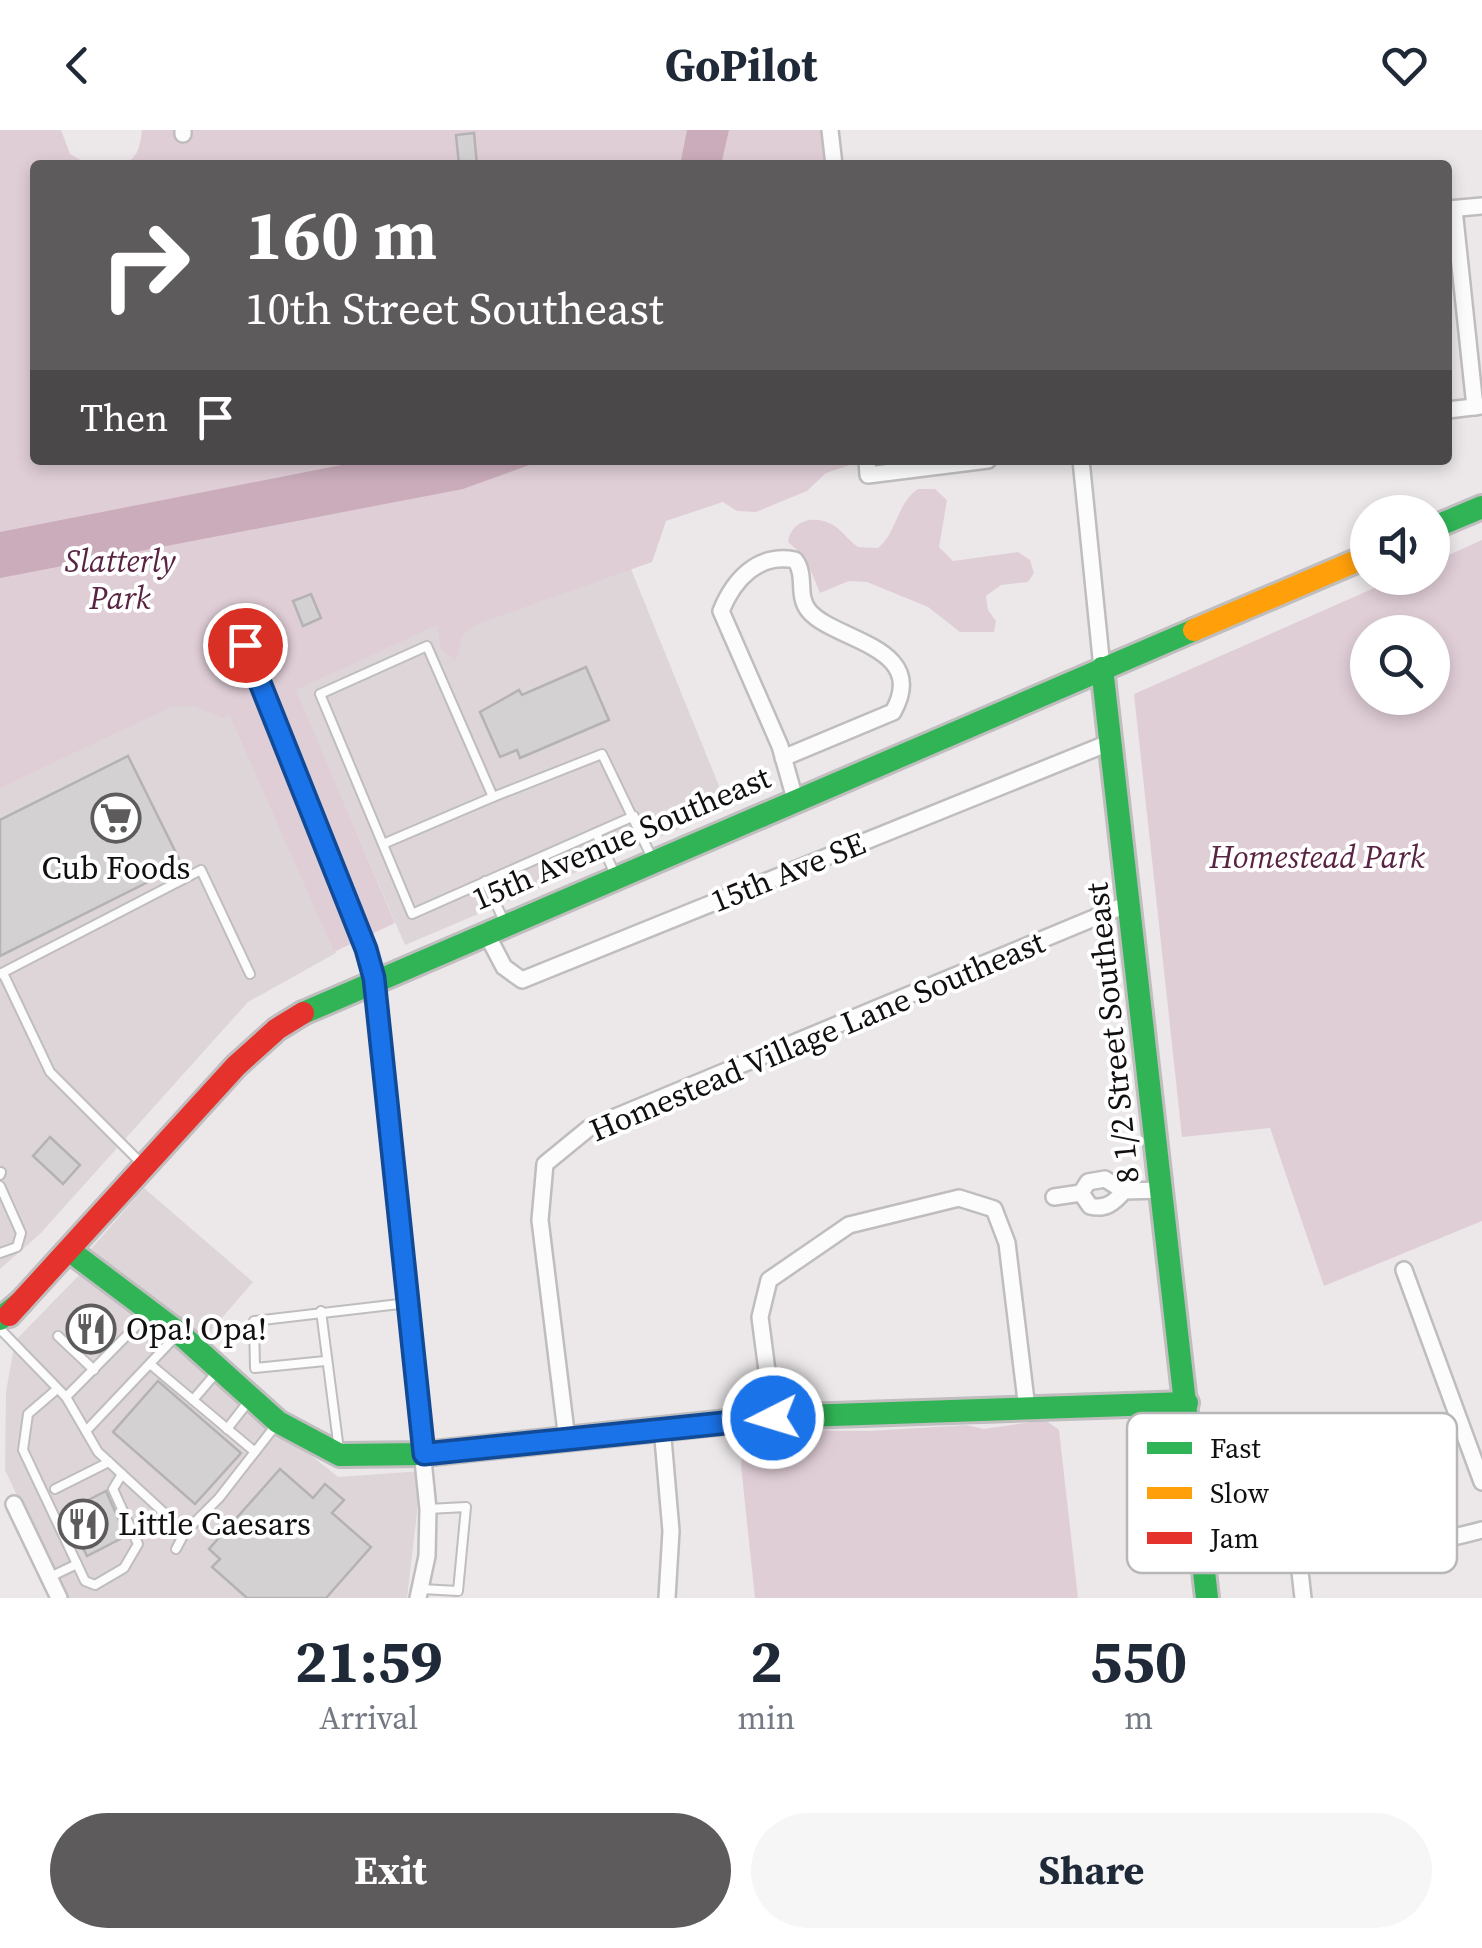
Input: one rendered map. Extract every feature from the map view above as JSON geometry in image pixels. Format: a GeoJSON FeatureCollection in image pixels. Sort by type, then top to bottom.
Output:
{"type":"FeatureCollection","features":[{"type":"Feature","properties":{"kind":"street"},"geometry":{"type":"LineString","coordinates":[[830,130],[833,160]]}},
{"type":"Feature","properties":{"kind":"street"},"geometry":{"type":"LineString","coordinates":[[1452,209],[1482,206]]}},
{"type":"Feature","properties":{"kind":"street"},"geometry":{"type":"LineString","coordinates":[[1452,216],[1478,407],[1452,410]]}},
{"type":"Feature","properties":{"kind":"street"},"geometry":{"type":"LineString","coordinates":[[868,467],[902,465]]}},
{"type":"Feature","properties":{"kind":"street","name":"8 1/2 Street Southeast"},"geometry":{"type":"LineString","coordinates":[[1081,465],[1188,1413]]}},
{"type":"Feature","properties":{"kind":"street"},"geometry":{"type":"LineString","coordinates":[[1450,520],[1482,507]]}},
{"type":"Feature","properties":{"kind":"street"},"geometry":{"type":"LineString","coordinates":[[783,758],[893,712],[900,699],[899,680],[887,657],[876,646],[811,614],[803,601],[804,571],[795,560],[780,557],[741,573],[721,610],[783,758],[794,799]]}},
{"type":"Feature","properties":{"kind":"street","name":"15th Avenue Southeast"},"geometry":{"type":"LineString","coordinates":[[0,1324],[144,1165],[268,1037],[316,1005],[1350,564]]}},
{"type":"Feature","properties":{"kind":"street"},"geometry":{"type":"LineString","coordinates":[[245,645],[366,949],[374,978],[424,1454],[428,1509],[419,1594]]}},
{"type":"Feature","properties":{"kind":"street","name":"15th Ave SE"},"geometry":{"type":"LineString","coordinates":[[495,927],[504,966],[522,980],[1111,742]]}},
{"type":"Feature","properties":{"kind":"street","name":"Homestead Village Lane Southeast"},"geometry":{"type":"LineString","coordinates":[[567,1440],[540,1220],[545,1164],[589,1128],[1130,904]]}},
{"type":"Feature","properties":{"kind":"street"},"geometry":{"type":"LineString","coordinates":[[1054,1197],[1081,1193],[1088,1182],[1105,1178],[1124,1192],[1162,1190]]}},
{"type":"Feature","properties":{"kind":"street"},"geometry":{"type":"LineString","coordinates":[[1081,1193],[1090,1206],[1099,1208],[1112,1204],[1124,1192]]}},
{"type":"Feature","properties":{"kind":"street"},"geometry":{"type":"LineString","coordinates":[[773,1418],[760,1316],[769,1280],[849,1225],[959,1198],[994,1209],[1007,1242],[1027,1408]]}},
{"type":"Feature","properties":{"kind":"street"},"geometry":{"type":"LineString","coordinates":[[70,1251],[179,1333],[278,1422],[340,1455],[424,1454],[773,1418],[1187,1403]]}},
{"type":"Feature","properties":{"kind":"street"},"geometry":{"type":"LineString","coordinates":[[1404,1270],[1457,1413]]}},
{"type":"Feature","properties":{"kind":"street"},"geometry":{"type":"LineString","coordinates":[[1457,1414],[1482,1482]]}},
{"type":"Feature","properties":{"kind":"street"},"geometry":{"type":"LineString","coordinates":[[662,1428],[671,1530],[667,1598]]}},
{"type":"Feature","properties":{"kind":"street"},"geometry":{"type":"LineString","coordinates":[[14,1504],[60,1598]]}},
{"type":"Feature","properties":{"kind":"street"},"geometry":{"type":"LineString","coordinates":[[1457,1534],[1482,1530]]}},
{"type":"Feature","properties":{"kind":"street","name":"8 1/2 Street Southeast"},"geometry":{"type":"LineString","coordinates":[[1204,1573],[1207,1598]]}},
{"type":"Feature","properties":{"kind":"street"},"geometry":{"type":"LineString","coordinates":[[1300,1573],[1303,1598]]}},
{"type":"Feature","properties":{"kind":"lane"},"geometry":{"type":"LineString","coordinates":[[493,797],[428,646],[320,694],[412,914],[634,816]]}},
{"type":"Feature","properties":{"kind":"lane"},"geometry":{"type":"LineString","coordinates":[[383,844],[602,754],[653,860]]}},
{"type":"Feature","properties":{"kind":"lane"},"geometry":{"type":"LineString","coordinates":[[596,833],[616,875]]}},
{"type":"Feature","properties":{"kind":"lane"},"geometry":{"type":"LineString","coordinates":[[144,1165],[50,1072],[1,974],[202,870],[250,974]]}},
{"type":"Feature","properties":{"kind":"lane"},"geometry":{"type":"LineString","coordinates":[[486,882],[495,927]]}},
{"type":"Feature","properties":{"kind":"lane"},"geometry":{"type":"LineString","coordinates":[[0,1186],[21,1233],[16,1247],[0,1253]]}},
{"type":"Feature","properties":{"kind":"lane"},"geometry":{"type":"LineString","coordinates":[[325,1361],[255,1368],[254,1321],[408,1303]]}},
{"type":"Feature","properties":{"kind":"lane"},"geometry":{"type":"LineString","coordinates":[[320,1311],[340,1455]]}},
{"type":"Feature","properties":{"kind":"lane"},"geometry":{"type":"LineString","coordinates":[[66,1397],[151,1312]]}},
{"type":"Feature","properties":{"kind":"lane"},"geometry":{"type":"LineString","coordinates":[[0,1324],[66,1397],[109,1462],[184,1532]]}},
{"type":"Feature","properties":{"kind":"lane"},"geometry":{"type":"LineString","coordinates":[[86,1432],[179,1333]]}},
{"type":"Feature","properties":{"kind":"lane"},"geometry":{"type":"LineString","coordinates":[[58,1336],[94,1370]]}},
{"type":"Feature","properties":{"kind":"lane"},"geometry":{"type":"LineString","coordinates":[[150,1364],[254,1452]]}},
{"type":"Feature","properties":{"kind":"lane"},"geometry":{"type":"LineString","coordinates":[[193,1400],[219,1370]]}},
{"type":"Feature","properties":{"kind":"lane"},"geometry":{"type":"LineString","coordinates":[[56,1390],[28,1414],[22,1450],[85,1581],[95,1585],[134,1558],[138,1544],[113,1490],[122,1474]]}},
{"type":"Feature","properties":{"kind":"lane"},"geometry":{"type":"LineString","coordinates":[[227,1428],[251,1398]]}},
{"type":"Feature","properties":{"kind":"lane"},"geometry":{"type":"LineString","coordinates":[[176,1549],[184,1532],[219,1498],[278,1422]]}},
{"type":"Feature","properties":{"kind":"lane"},"geometry":{"type":"LineString","coordinates":[[55,1490],[109,1462]]}},
{"type":"Feature","properties":{"kind":"lane"},"geometry":{"type":"LineString","coordinates":[[419,1594],[458,1595],[466,1492]]}},
{"type":"Feature","properties":{"kind":"lane"},"geometry":{"type":"LineString","coordinates":[[428,1509],[466,1507]]}},
{"type":"Feature","properties":{"kind":"lane"},"geometry":{"type":"LineString","coordinates":[[49,1577],[77,1564]]}},
{"type":"Feature","properties":{"kind":"shaded area"},"geometry":{"type":"Polygon","coordinates":[[[687,130],[729,130],[722,160],[681,160],[687,130]]]}},
{"type":"Feature","properties":{"kind":"shaded area"},"geometry":{"type":"Polygon","coordinates":[[[342,465],[529,465],[463,489],[0,578],[0,532],[342,465]]]}},
{"type":"Feature","properties":{"kind":"shaded area"},"geometry":{"type":"Polygon","coordinates":[[[618,537],[728,808],[405,945],[295,690],[618,537]]]}},
{"type":"Feature","properties":{"kind":"shaded area"},"geometry":{"type":"Polygon","coordinates":[[[210,669],[336,953],[248,1002],[40,1234],[0,1269],[0,768],[210,669]]]}},
{"type":"Feature","properties":{"kind":"shaded area"},"geometry":{"type":"Polygon","coordinates":[[[144,1188],[253,1282],[200,1343],[91,1249],[144,1188]]]}},
{"type":"Feature","properties":{"kind":"shaded area"},"geometry":{"type":"Polygon","coordinates":[[[82,1272],[338,1477],[422,1471],[407,1598],[65,1598],[5,1470],[6,1392],[15,1341],[82,1272]]]}},
{"type":"Feature","properties":{"kind":"green space","name":"Slatterly Park"},"geometry":{"type":"Polygon","coordinates":[[[0,130],[61,130],[70,154],[80,160],[30,160],[30,465],[850,465],[826,473],[807,491],[756,512],[737,511],[723,502],[666,521],[652,562],[475,625],[463,635],[456,661],[441,649],[437,625],[296,690],[395,923],[334,952],[229,714],[225,719],[194,706],[171,707],[0,788],[0,130]]]}},
{"type":"Feature","properties":{"kind":"green space"},"geometry":{"type":"Polygon","coordinates":[[[142,130],[822,130],[824,160],[129,160],[142,130]]]}},
{"type":"Feature","properties":{"kind":"green space"},"geometry":{"type":"Polygon","coordinates":[[[918,489],[935,489],[947,500],[939,547],[953,561],[1018,552],[1030,560],[1034,573],[1028,582],[1001,585],[986,596],[988,610],[996,621],[994,632],[960,632],[928,607],[867,582],[849,581],[820,593],[805,557],[788,542],[799,524],[819,520],[836,527],[858,547],[878,548],[890,534],[905,502],[918,489]]]}},
{"type":"Feature","properties":{"kind":"green space","name":"Homestead Park"},"geometry":{"type":"Polygon","coordinates":[[[1482,540],[1482,1221],[1324,1286],[1270,1128],[1182,1137],[1134,694],[1358,595],[1450,595],[1450,554],[1482,540]]]}},
{"type":"Feature","properties":{"kind":"green space"},"geometry":{"type":"Polygon","coordinates":[[[1045,1420],[1059,1430],[1078,1598],[755,1598],[741,1466],[743,1447],[752,1437],[776,1430],[870,1431],[966,1425],[984,1429],[1045,1420]]]}},
{"type":"Feature","properties":{"kind":"building"},"geometry":{"type":"Polygon","coordinates":[[[474,133],[477,160],[458,160],[456,135],[474,133]]]}},
{"type":"Feature","properties":{"kind":"building"},"geometry":{"type":"Polygon","coordinates":[[[311,594],[321,618],[303,626],[293,601],[311,594]]]}},
{"type":"Feature","properties":{"kind":"building"},"geometry":{"type":"Polygon","coordinates":[[[586,667],[609,720],[520,758],[517,750],[500,757],[480,712],[519,690],[522,695],[586,667]]]}},
{"type":"Feature","properties":{"kind":"building"},"geometry":{"type":"Polygon","coordinates":[[[128,756],[182,865],[0,956],[0,820],[128,756]]]}},
{"type":"Feature","properties":{"kind":"building"},"geometry":{"type":"Polygon","coordinates":[[[50,1137],[80,1165],[63,1184],[33,1156],[50,1137]]]}},
{"type":"Feature","properties":{"kind":"building"},"geometry":{"type":"Polygon","coordinates":[[[99,1314],[102,1350],[86,1352],[81,1315],[99,1314]]]}},
{"type":"Feature","properties":{"kind":"building"},"geometry":{"type":"Polygon","coordinates":[[[158,1381],[241,1453],[195,1504],[113,1432],[158,1381]]]}},
{"type":"Feature","properties":{"kind":"building"},"geometry":{"type":"Polygon","coordinates":[[[280,1469],[313,1498],[325,1484],[344,1500],[332,1513],[371,1547],[326,1598],[247,1598],[212,1567],[220,1559],[209,1549],[280,1469]]]}},
{"type":"Feature","properties":{"kind":"building"},"geometry":{"type":"Polygon","coordinates":[[[106,1491],[126,1536],[87,1556],[65,1512],[106,1491]]]}},
{"type":"Feature","properties":{"kind":"traffic: fast"},"geometry":{"type":"LineString","coordinates":[[1450,520],[1482,507]]}},
{"type":"Feature","properties":{"kind":"traffic: fast"},"geometry":{"type":"LineString","coordinates":[[303,1013],[1194,630]]}},
{"type":"Feature","properties":{"kind":"traffic: fast"},"geometry":{"type":"LineString","coordinates":[[1102,668],[1186,1413]]}},
{"type":"Feature","properties":{"kind":"traffic: fast"},"geometry":{"type":"LineString","coordinates":[[70,1251],[179,1333],[278,1422],[340,1455],[424,1454],[773,1417],[1187,1403]]}},
{"type":"Feature","properties":{"kind":"traffic: fast"},"geometry":{"type":"LineString","coordinates":[[0,1319],[21,1302]]}},
{"type":"Feature","properties":{"kind":"traffic: fast"},"geometry":{"type":"LineString","coordinates":[[1204,1573],[1207,1598]]}},
{"type":"Feature","properties":{"kind":"traffic: slow"},"geometry":{"type":"LineString","coordinates":[[1194,630],[1350,564]]}},
{"type":"Feature","properties":{"kind":"traffic: jam"},"geometry":{"type":"LineString","coordinates":[[9,1315],[236,1066],[277,1029],[303,1013]]}},
{"type":"Feature","properties":{"kind":"place","name":"Cub Foods"},"geometry":{"type":"Point","coordinates":[116,818]}},
{"type":"Feature","properties":{"kind":"place","name":"Opa! Opa!"},"geometry":{"type":"Point","coordinates":[91,1329]}},
{"type":"Feature","properties":{"kind":"place","name":"Little Caesars"},"geometry":{"type":"Point","coordinates":[83,1524]}},
{"type":"Feature","properties":{"kind":"route"},"geometry":{"type":"LineString","coordinates":[[245,645],[366,949],[374,978],[424,1454],[773,1418]]}}]}
